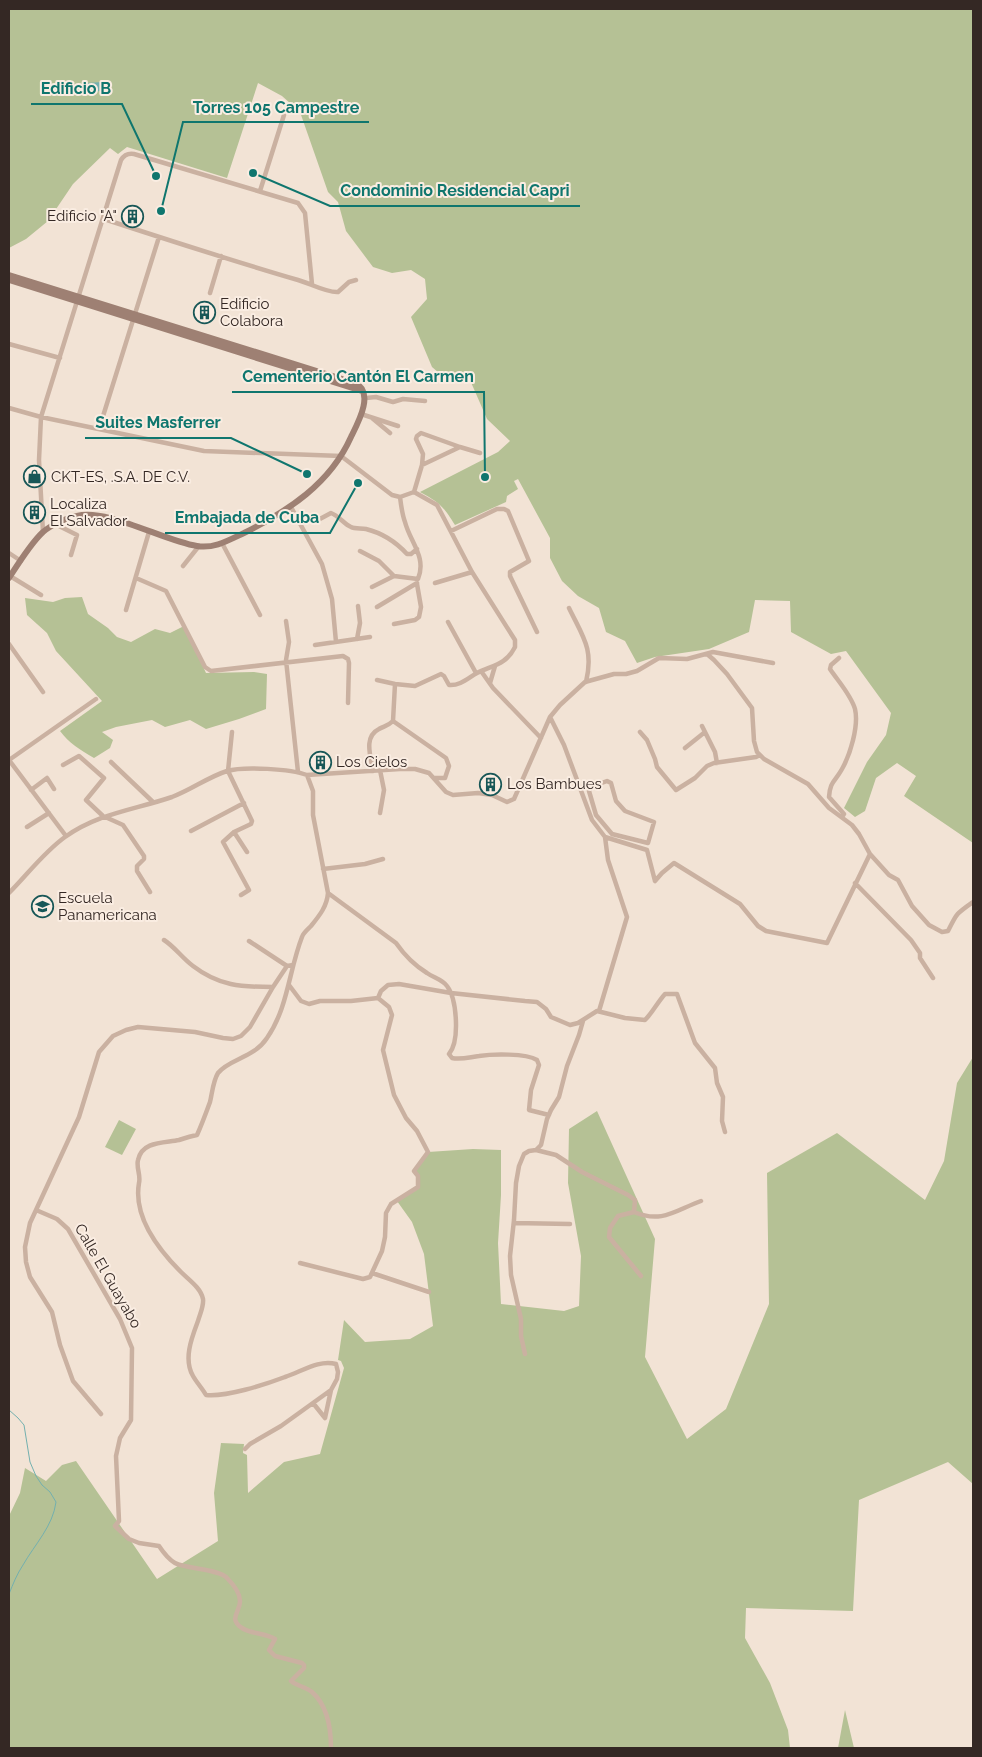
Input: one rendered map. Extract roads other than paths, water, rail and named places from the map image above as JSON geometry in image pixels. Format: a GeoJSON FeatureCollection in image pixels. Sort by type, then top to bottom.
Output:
{"type":"FeatureCollection","features":[{"type":"Feature","properties":{"kind":"street"},"geometry":{"type":"LineString","coordinates":[[260,191],[284,114]]}},
{"type":"Feature","properties":{"kind":"street"},"geometry":{"type":"LineString","coordinates":[[43,532],[39,460],[41,416],[104,220],[121,160],[127,154],[134,154],[296,202],[302,207],[305,214],[312,284]]}},
{"type":"Feature","properties":{"kind":"street"},"geometry":{"type":"LineString","coordinates":[[104,220],[312,284],[330,292],[339,291],[349,282],[356,280]]}},
{"type":"Feature","properties":{"kind":"street"},"geometry":{"type":"LineString","coordinates":[[99,429],[159,237]]}},
{"type":"Feature","properties":{"kind":"street"},"geometry":{"type":"LineString","coordinates":[[210,293],[221,256]]}},
{"type":"Feature","properties":{"kind":"street"},"geometry":{"type":"LineString","coordinates":[[9,275],[134,317],[355,384],[360,386],[365,394],[376,398],[393,402],[403,400],[425,401]]}},
{"type":"Feature","properties":{"kind":"street"},"geometry":{"type":"LineString","coordinates":[[9,280],[78,299]]}},
{"type":"Feature","properties":{"kind":"street"},"geometry":{"type":"LineString","coordinates":[[9,344],[60,358]]}},
{"type":"Feature","properties":{"kind":"street"},"geometry":{"type":"LineString","coordinates":[[41,595],[9,577],[43,532],[70,518],[91,514],[199,546],[210,546],[222,544],[291,507],[311,492],[330,472],[341,456],[361,414],[365,394]]}},
{"type":"Feature","properties":{"kind":"street"},"geometry":{"type":"LineString","coordinates":[[9,408],[99,429],[215,452],[341,456],[392,494],[400,497],[414,492],[437,505],[472,572],[514,640],[515,647],[512,653],[496,666],[478,672],[454,685],[449,685],[441,674],[415,686],[377,680]]}},
{"type":"Feature","properties":{"kind":"street"},"geometry":{"type":"LineString","coordinates":[[361,414],[398,426]]}},
{"type":"Feature","properties":{"kind":"street"},"geometry":{"type":"LineString","coordinates":[[371,417],[390,433]]}},
{"type":"Feature","properties":{"kind":"street"},"geometry":{"type":"LineString","coordinates":[[414,492],[422,465],[422,454],[416,439],[421,433],[480,453]]}},
{"type":"Feature","properties":{"kind":"street"},"geometry":{"type":"LineString","coordinates":[[422,465],[460,447]]}},
{"type":"Feature","properties":{"kind":"street"},"geometry":{"type":"LineString","coordinates":[[377,607],[416,582],[422,570],[417,549],[404,521],[400,497]]}},
{"type":"Feature","properties":{"kind":"street"},"geometry":{"type":"LineString","coordinates":[[291,507],[322,564],[332,599],[336,642]]}},
{"type":"Feature","properties":{"kind":"street"},"geometry":{"type":"LineString","coordinates":[[451,531],[498,509],[508,511],[529,561],[510,572],[510,576],[537,632]]}},
{"type":"Feature","properties":{"kind":"street"},"geometry":{"type":"LineString","coordinates":[[318,520],[331,513],[351,527],[368,529],[383,535],[400,546],[407,554],[411,554],[417,549]]}},
{"type":"Feature","properties":{"kind":"street"},"geometry":{"type":"LineString","coordinates":[[57,525],[77,534],[71,555]]}},
{"type":"Feature","properties":{"kind":"street"},"geometry":{"type":"LineString","coordinates":[[126,610],[149,532]]}},
{"type":"Feature","properties":{"kind":"street"},"geometry":{"type":"LineString","coordinates":[[222,544],[260,615]]}},
{"type":"Feature","properties":{"kind":"street"},"geometry":{"type":"LineString","coordinates":[[183,566],[199,546]]}},
{"type":"Feature","properties":{"kind":"street"},"geometry":{"type":"LineString","coordinates":[[360,551],[379,561],[394,576],[416,582]]}},
{"type":"Feature","properties":{"kind":"street"},"geometry":{"type":"LineString","coordinates":[[9,553],[21,561]]}},
{"type":"Feature","properties":{"kind":"street"},"geometry":{"type":"LineString","coordinates":[[435,583],[472,572]]}},
{"type":"Feature","properties":{"kind":"street"},"geometry":{"type":"LineString","coordinates":[[372,586],[394,576]]}},
{"type":"Feature","properties":{"kind":"street"},"geometry":{"type":"LineString","coordinates":[[136,578],[166,591],[205,667],[211,670],[343,656],[348,659],[348,703]]}},
{"type":"Feature","properties":{"kind":"street"},"geometry":{"type":"LineString","coordinates":[[394,624],[415,620],[419,617],[421,607],[416,582]]}},
{"type":"Feature","properties":{"kind":"street"},"geometry":{"type":"LineString","coordinates":[[357,639],[360,623],[358,606]]}},
{"type":"Feature","properties":{"kind":"street"},"geometry":{"type":"LineString","coordinates":[[569,608],[588,651],[590,663],[586,682]]}},
{"type":"Feature","properties":{"kind":"street"},"geometry":{"type":"LineString","coordinates":[[286,621],[289,642],[286,662],[298,772]]}},
{"type":"Feature","properties":{"kind":"street"},"geometry":{"type":"LineString","coordinates":[[448,622],[478,672],[541,738]]}},
{"type":"Feature","properties":{"kind":"street"},"geometry":{"type":"LineString","coordinates":[[316,645],[370,638]]}},
{"type":"Feature","properties":{"kind":"street"},"geometry":{"type":"LineString","coordinates":[[9,644],[44,692]]}},
{"type":"Feature","properties":{"kind":"street"},"geometry":{"type":"LineString","coordinates":[[9,894],[56,844],[66,836],[103,816],[174,796],[228,771],[252,769],[298,772],[307,775],[400,769],[415,770],[429,773],[446,792],[453,794],[478,793],[492,795],[507,802],[514,799],[550,717],[560,705],[586,682],[614,674],[626,674],[637,671],[659,658],[687,659],[713,652],[774,663]]}},
{"type":"Feature","properties":{"kind":"street"},"geometry":{"type":"LineString","coordinates":[[707,654],[727,674],[752,708],[754,741],[757,752],[764,759],[808,784],[823,802],[852,825],[870,854],[889,875],[898,880],[912,906],[929,924],[942,932],[948,931],[953,918],[973,902]]}},
{"type":"Feature","properties":{"kind":"street"},"geometry":{"type":"LineString","coordinates":[[839,658],[831,665],[830,670],[855,711],[852,745],[842,769],[830,785],[829,797],[844,814],[842,817]]}},
{"type":"Feature","properties":{"kind":"street"},"geometry":{"type":"LineString","coordinates":[[490,683],[496,666]]}},
{"type":"Feature","properties":{"kind":"street"},"geometry":{"type":"LineString","coordinates":[[373,771],[370,737],[377,730],[389,725],[393,721],[394,684]]}},
{"type":"Feature","properties":{"kind":"street"},"geometry":{"type":"LineString","coordinates":[[66,836],[9,760],[96,699]]}},
{"type":"Feature","properties":{"kind":"street"},"geometry":{"type":"LineString","coordinates":[[550,717],[564,745],[592,820],[606,837],[647,850],[655,881],[674,864],[740,904],[758,926],[766,931],[826,943],[870,854]]}},
{"type":"Feature","properties":{"kind":"street"},"geometry":{"type":"LineString","coordinates":[[393,721],[446,758],[449,766],[445,778],[435,778]]}},
{"type":"Feature","properties":{"kind":"street"},"geometry":{"type":"LineString","coordinates":[[702,726],[715,752],[717,763]]}},
{"type":"Feature","properties":{"kind":"street"},"geometry":{"type":"LineString","coordinates":[[232,732],[228,771],[252,821],[251,824],[234,832],[223,842],[249,890],[241,895]]}},
{"type":"Feature","properties":{"kind":"street"},"geometry":{"type":"LineString","coordinates":[[640,732],[647,740],[657,767],[676,790],[696,778],[707,766],[760,755]]}},
{"type":"Feature","properties":{"kind":"street"},"geometry":{"type":"LineString","coordinates":[[685,748],[705,732]]}},
{"type":"Feature","properties":{"kind":"street"},"geometry":{"type":"LineString","coordinates":[[63,765],[79,756],[104,778],[86,800],[103,816],[123,825],[144,856],[144,860],[137,866],[137,871],[150,892]]}},
{"type":"Feature","properties":{"kind":"street"},"geometry":{"type":"LineString","coordinates":[[111,762],[154,802]]}},
{"type":"Feature","properties":{"kind":"street"},"geometry":{"type":"LineString","coordinates":[[380,770],[384,790],[380,812]]}},
{"type":"Feature","properties":{"kind":"street"},"geometry":{"type":"LineString","coordinates":[[307,775],[313,791],[314,815],[328,893],[326,906],[302,935],[289,986],[267,1040],[256,1051],[224,1068],[217,1074],[210,1103],[197,1135],[162,1142],[148,1147],[140,1154],[137,1169],[140,1180],[137,1194],[141,1213],[155,1241],[175,1266],[200,1292],[203,1300],[188,1360],[191,1374],[206,1395],[227,1394],[283,1378],[318,1364],[330,1362],[336,1364],[337,1379],[331,1390],[326,1418],[313,1403]]}},
{"type":"Feature","properties":{"kind":"street"},"geometry":{"type":"LineString","coordinates":[[31,790],[47,778],[54,789]]}},
{"type":"Feature","properties":{"kind":"street"},"geometry":{"type":"LineString","coordinates":[[610,782],[616,801],[625,811],[654,822],[648,843],[612,834],[596,815],[589,791],[591,787],[610,782]]}},
{"type":"Feature","properties":{"kind":"street"},"geometry":{"type":"LineString","coordinates":[[191,830],[244,803]]}},
{"type":"Feature","properties":{"kind":"street"},"geometry":{"type":"LineString","coordinates":[[26,827],[49,813]]}},
{"type":"Feature","properties":{"kind":"street"},"geometry":{"type":"LineString","coordinates":[[592,820],[596,815]]}},
{"type":"Feature","properties":{"kind":"street"},"geometry":{"type":"LineString","coordinates":[[234,832],[247,852]]}},
{"type":"Feature","properties":{"kind":"street"},"geometry":{"type":"LineString","coordinates":[[599,1011],[627,917],[608,860],[606,837]]}},
{"type":"Feature","properties":{"kind":"street"},"geometry":{"type":"LineString","coordinates":[[323,869],[366,864],[383,859]]}},
{"type":"Feature","properties":{"kind":"street"},"geometry":{"type":"LineString","coordinates":[[856,883],[911,940],[933,978]]}},
{"type":"Feature","properties":{"kind":"street"},"geometry":{"type":"LineString","coordinates":[[328,893],[396,943],[417,967],[441,979],[451,992],[456,1041],[449,1055],[455,1059],[482,1056],[518,1056],[534,1058],[539,1062],[531,1090],[529,1110],[549,1115]]}},
{"type":"Feature","properties":{"kind":"street"},"geometry":{"type":"LineString","coordinates":[[164,940],[192,965],[222,982],[236,986],[273,987]]}},
{"type":"Feature","properties":{"kind":"street"},"geometry":{"type":"LineString","coordinates":[[249,940],[287,966],[293,965]]}},
{"type":"Feature","properties":{"kind":"street"},"geometry":{"type":"LineString","coordinates":[[101,1414],[73,1381],[60,1345],[52,1312],[30,1277],[25,1247],[30,1224],[79,1117],[99,1052],[113,1036],[126,1030],[147,1027],[194,1032],[233,1039],[241,1036],[250,1027],[287,966]]}},
{"type":"Feature","properties":{"kind":"street"},"geometry":{"type":"LineString","coordinates":[[378,998],[381,991],[388,984],[399,984],[537,1002],[546,1009],[551,1017],[570,1025],[578,1023],[599,1011],[625,1018],[645,1020],[654,1012],[658,1002],[665,994],[677,994],[695,1043],[715,1068],[717,1083],[723,1097],[722,1121],[725,1132]]}},
{"type":"Feature","properties":{"kind":"street"},"geometry":{"type":"LineString","coordinates":[[289,986],[301,1001],[309,1004],[320,1001],[351,1001],[378,998],[389,1007],[392,1015],[383,1050],[394,1095],[428,1152],[414,1170],[418,1176],[418,1187],[391,1204],[386,1213],[385,1237],[382,1251],[370,1277],[363,1279],[300,1263]]}},
{"type":"Feature","properties":{"kind":"street"},"geometry":{"type":"LineString","coordinates":[[536,1150],[541,1145],[549,1115],[559,1097],[567,1066],[583,1020]]}},
{"type":"Feature","properties":{"kind":"street"},"geometry":{"type":"LineString","coordinates":[[525,1354],[521,1336],[521,1319],[511,1274],[510,1256],[516,1183],[519,1166],[524,1154],[536,1150],[556,1155],[582,1172],[628,1195],[635,1201],[634,1212]]}},
{"type":"Feature","properties":{"kind":"street"},"geometry":{"type":"LineString","coordinates":[[641,1276],[609,1237],[610,1228],[618,1216],[634,1212],[657,1217],[666,1216],[701,1200]]}},
{"type":"Feature","properties":{"kind":"street","name":"Calle El Guayabo"},"geometry":{"type":"LineString","coordinates":[[36,1210],[57,1219],[68,1229],[120,1318],[132,1348],[131,1420],[120,1438],[116,1456],[119,1521],[115,1526],[129,1539],[139,1543],[159,1546],[167,1557],[179,1564],[227,1577],[240,1600],[235,1616],[236,1621],[242,1628],[275,1640],[269,1650],[275,1656],[304,1665],[304,1668],[291,1681],[310,1691],[325,1711],[328,1717],[331,1748]]}},
{"type":"Feature","properties":{"kind":"street"},"geometry":{"type":"LineString","coordinates":[[514,1223],[570,1224]]}},
{"type":"Feature","properties":{"kind":"street"},"geometry":{"type":"LineString","coordinates":[[372,1273],[429,1292]]}},
{"type":"Feature","properties":{"kind":"street"},"geometry":{"type":"LineString","coordinates":[[245,1449],[331,1390]]}},
{"type":"Feature","properties":{"kind":"water"},"geometry":{"type":"Polygon","coordinates":[[[103,82],[105,90],[88,93],[86,83],[103,82]]]}},
{"type":"Feature","properties":{"kind":"waterway"},"geometry":{"type":"LineString","coordinates":[[9,1410],[24,1425],[30,1462],[36,1476],[56,1502],[47,1527],[21,1568],[9,1594]]}},
{"type":"Feature","properties":{"kind":"place","name":"Condominio Residencial Capri"},"geometry":{"type":"Point","coordinates":[253,173]}},
{"type":"Feature","properties":{"kind":"place","name":"Edificio B"},"geometry":{"type":"Point","coordinates":[156,176]}},
{"type":"Feature","properties":{"kind":"place","name":"Torres 105 Campestre"},"geometry":{"type":"Point","coordinates":[161,211]}},
{"type":"Feature","properties":{"kind":"place","name":"Edificio \"A\""},"geometry":{"type":"Point","coordinates":[133,216]}},
{"type":"Feature","properties":{"kind":"place","name":"Edificio Colabora"},"geometry":{"type":"Point","coordinates":[204,313]}},
{"type":"Feature","properties":{"kind":"place","name":"Suites Masferrer"},"geometry":{"type":"Point","coordinates":[307,474]}},
{"type":"Feature","properties":{"kind":"place","name":"CKT-ES, .S.A. DE C.V."},"geometry":{"type":"Point","coordinates":[35,477]}},
{"type":"Feature","properties":{"kind":"place","name":"Cementerio Cantón El Carmen"},"geometry":{"type":"Point","coordinates":[485,477]}},
{"type":"Feature","properties":{"kind":"place","name":"Embajada de Cuba"},"geometry":{"type":"Point","coordinates":[358,483]}},
{"type":"Feature","properties":{"kind":"place","name":"Localiza El Salvador"},"geometry":{"type":"Point","coordinates":[34,513]}},
{"type":"Feature","properties":{"kind":"place","name":"Los Cielos"},"geometry":{"type":"Point","coordinates":[320,762]}},
{"type":"Feature","properties":{"kind":"place","name":"Los Bambues"},"geometry":{"type":"Point","coordinates":[491,784]}},
{"type":"Feature","properties":{"kind":"place","name":"Escuela Panamericana"},"geometry":{"type":"Point","coordinates":[42,907]}}]}
